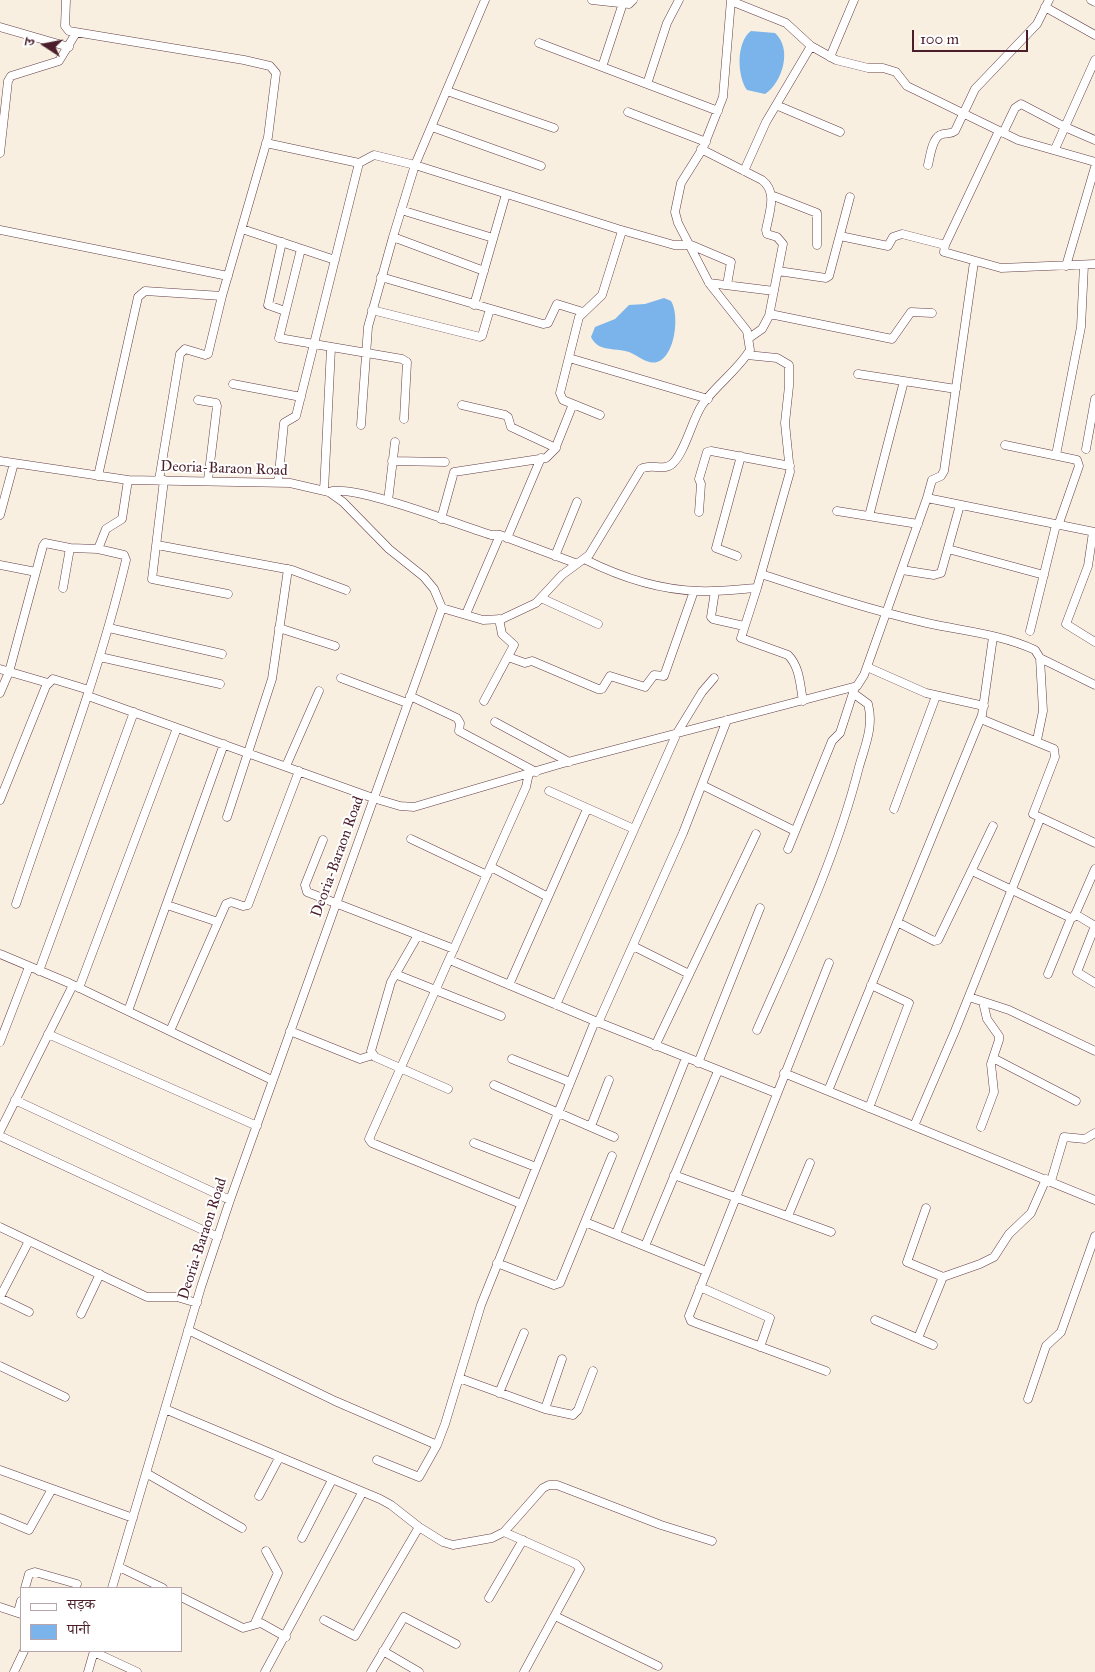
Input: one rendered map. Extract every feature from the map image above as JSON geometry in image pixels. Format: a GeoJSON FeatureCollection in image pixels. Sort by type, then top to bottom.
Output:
{"type":"FeatureCollection","features":[{"type":"Feature","properties":{"kind":"street"},"geometry":{"type":"LineString","coordinates":[[66,0],[66,30],[270,66],[276,73],[266,143],[222,296],[208,354],[205,355],[185,349],[180,354],[162,480],[157,545],[152,574],[154,581],[228,594]]}},
{"type":"Feature","properties":{"kind":"street"},"geometry":{"type":"LineString","coordinates":[[361,425],[364,354],[372,310],[381,277],[416,165],[485,0]]}},
{"type":"Feature","properties":{"kind":"street"},"geometry":{"type":"LineString","coordinates":[[592,0],[629,4],[634,0]]}},
{"type":"Feature","properties":{"kind":"street"},"geometry":{"type":"LineString","coordinates":[[648,84],[668,23],[679,0]]}},
{"type":"Feature","properties":{"kind":"street"},"geometry":{"type":"LineString","coordinates":[[442,608],[482,620],[500,619],[536,603],[575,563],[584,559],[615,514],[641,469],[651,466],[664,468],[675,462],[702,406],[747,355],[751,346],[743,324],[709,283],[674,212],[681,183],[703,145],[723,97],[731,0],[786,23],[811,46],[830,57],[849,65],[868,68],[880,67],[896,72],[907,86],[1018,140],[1056,149],[1095,162]]}},
{"type":"Feature","properties":{"kind":"street"},"geometry":{"type":"LineString","coordinates":[[830,57],[854,0]]}},
{"type":"Feature","properties":{"kind":"street"},"geometry":{"type":"LineString","coordinates":[[1091,0],[1095,2]]}},
{"type":"Feature","properties":{"kind":"street"},"geometry":{"type":"LineString","coordinates":[[602,67],[624,3]]}},
{"type":"Feature","properties":{"kind":"street"},"geometry":{"type":"LineString","coordinates":[[928,165],[935,139],[941,134],[952,134],[955,131],[975,89],[1038,24],[1047,4],[1095,35]]}},
{"type":"Feature","properties":{"kind":"street"},"geometry":{"type":"LineString","coordinates":[[0,27],[68,47]]}},
{"type":"Feature","properties":{"kind":"street"},"geometry":{"type":"LineString","coordinates":[[0,153],[3,96],[11,76],[59,61],[76,33]]}},
{"type":"Feature","properties":{"kind":"street"},"geometry":{"type":"LineString","coordinates":[[539,43],[718,111]]}},
{"type":"Feature","properties":{"kind":"street"},"geometry":{"type":"LineString","coordinates":[[744,170],[766,122],[811,46]]}},
{"type":"Feature","properties":{"kind":"street"},"geometry":{"type":"LineString","coordinates":[[1056,149],[1092,76],[1095,60]]}},
{"type":"Feature","properties":{"kind":"street"},"geometry":{"type":"LineString","coordinates":[[447,91],[554,128]]}},
{"type":"Feature","properties":{"kind":"street"},"geometry":{"type":"LineString","coordinates":[[1095,140],[1065,128],[1021,104],[1015,108],[1001,132],[945,245],[944,252],[948,255],[1001,268],[1095,264]]}},
{"type":"Feature","properties":{"kind":"street"},"geometry":{"type":"LineString","coordinates":[[776,105],[840,132]]}},
{"type":"Feature","properties":{"kind":"street"},"geometry":{"type":"LineString","coordinates":[[628,112],[703,145],[768,184],[772,195],[766,230],[767,234],[777,237],[783,244],[770,314],[762,329],[749,338]]}},
{"type":"Feature","properties":{"kind":"street"},"geometry":{"type":"LineString","coordinates":[[432,127],[541,166]]}},
{"type":"Feature","properties":{"kind":"street"},"geometry":{"type":"LineString","coordinates":[[266,143],[359,163],[374,155],[416,165],[622,230],[674,245],[691,245],[731,262],[727,285]]}},
{"type":"Feature","properties":{"kind":"street"},"geometry":{"type":"LineString","coordinates":[[278,483],[284,423],[296,416],[359,163]]}},
{"type":"Feature","properties":{"kind":"street"},"geometry":{"type":"LineString","coordinates":[[1066,266],[1095,167]]}},
{"type":"Feature","properties":{"kind":"street"},"geometry":{"type":"LineString","coordinates":[[474,305],[506,194]]}},
{"type":"Feature","properties":{"kind":"street"},"geometry":{"type":"LineString","coordinates":[[772,195],[817,213],[817,245]]}},
{"type":"Feature","properties":{"kind":"street"},"geometry":{"type":"LineString","coordinates":[[778,271],[826,278],[829,276],[850,197]]}},
{"type":"Feature","properties":{"kind":"street"},"geometry":{"type":"LineString","coordinates":[[1085,199],[1095,201]]}},
{"type":"Feature","properties":{"kind":"street"},"geometry":{"type":"LineString","coordinates":[[401,210],[494,238]]}},
{"type":"Feature","properties":{"kind":"street"},"geometry":{"type":"LineString","coordinates":[[242,229],[335,260]]}},
{"type":"Feature","properties":{"kind":"street"},"geometry":{"type":"LineString","coordinates":[[0,230],[228,276]]}},
{"type":"Feature","properties":{"kind":"street"},"geometry":{"type":"LineString","coordinates":[[600,415],[563,400],[560,393],[579,317],[602,295],[622,230]]}},
{"type":"Feature","properties":{"kind":"street"},"geometry":{"type":"LineString","coordinates":[[840,236],[888,246],[893,236],[902,234],[945,245]]}},
{"type":"Feature","properties":{"kind":"street"},"geometry":{"type":"LineString","coordinates":[[393,237],[484,271]]}},
{"type":"Feature","properties":{"kind":"street"},"geometry":{"type":"LineString","coordinates":[[282,242],[268,305],[285,311]]}},
{"type":"Feature","properties":{"kind":"street"},"geometry":{"type":"LineString","coordinates":[[301,249],[279,338],[314,346],[402,359],[407,362],[404,419]]}},
{"type":"Feature","properties":{"kind":"street"},"geometry":{"type":"LineString","coordinates":[[788,848],[832,741],[840,733],[854,690],[861,682],[867,667],[932,480],[941,476],[944,471],[974,262]]}},
{"type":"Feature","properties":{"kind":"street"},"geometry":{"type":"LineString","coordinates":[[1056,455],[1081,328],[1084,265]]}},
{"type":"Feature","properties":{"kind":"street"},"geometry":{"type":"LineString","coordinates":[[381,277],[546,324],[557,304],[583,312]]}},
{"type":"Feature","properties":{"kind":"street"},"geometry":{"type":"LineString","coordinates":[[709,283],[774,291]]}},
{"type":"Feature","properties":{"kind":"street"},"geometry":{"type":"LineString","coordinates":[[98,476],[138,296],[145,291],[222,296]]}},
{"type":"Feature","properties":{"kind":"street"},"geometry":{"type":"LineString","coordinates":[[372,310],[480,337],[482,336],[490,309]]}},
{"type":"Feature","properties":{"kind":"street"},"geometry":{"type":"LineString","coordinates":[[770,314],[892,338],[911,312],[932,313]]}},
{"type":"Feature","properties":{"kind":"street"},"geometry":{"type":"LineString","coordinates":[[331,348],[327,491],[342,490],[388,501],[491,535],[504,536],[575,563]]}},
{"type":"Feature","properties":{"kind":"street"},"geometry":{"type":"LineString","coordinates":[[747,355],[777,358],[789,365],[789,386],[785,416],[790,472],[757,588],[741,635],[743,640],[788,654],[797,669],[803,701]]}},
{"type":"Feature","properties":{"kind":"street"},"geometry":{"type":"LineString","coordinates":[[569,358],[708,399]]}},
{"type":"Feature","properties":{"kind":"street"},"geometry":{"type":"LineString","coordinates":[[858,374],[956,389]]}},
{"type":"Feature","properties":{"kind":"street"},"geometry":{"type":"LineString","coordinates":[[869,516],[904,381]]}},
{"type":"Feature","properties":{"kind":"street"},"geometry":{"type":"LineString","coordinates":[[233,384],[301,397]]}},
{"type":"Feature","properties":{"kind":"street"},"geometry":{"type":"LineString","coordinates":[[1086,449],[1095,399]]}},
{"type":"Feature","properties":{"kind":"street"},"geometry":{"type":"LineString","coordinates":[[198,400],[216,403],[217,406],[208,480]]}},
{"type":"Feature","properties":{"kind":"street"},"geometry":{"type":"LineString","coordinates":[[441,519],[454,472],[541,458],[552,454],[573,404]]}},
{"type":"Feature","properties":{"kind":"street"},"geometry":{"type":"LineString","coordinates":[[462,405],[505,415],[508,417],[511,428],[556,448]]}},
{"type":"Feature","properties":{"kind":"street"},"geometry":{"type":"LineString","coordinates":[[388,501],[394,442]]}},
{"type":"Feature","properties":{"kind":"street"},"geometry":{"type":"LineString","coordinates":[[1006,445],[1072,458],[1079,462],[1057,525],[1030,631]]}},
{"type":"Feature","properties":{"kind":"street"},"geometry":{"type":"LineString","coordinates":[[699,512],[701,484],[699,479],[706,454],[711,451],[790,466]]}},
{"type":"Feature","properties":{"kind":"street"},"geometry":{"type":"LineString","coordinates":[[737,556],[716,548],[741,456]]}},
{"type":"Feature","properties":{"kind":"street"},"geometry":{"type":"LineString","coordinates":[[466,614],[541,458]]}},
{"type":"Feature","properties":{"kind":"street","name":"Deoria-Baraon Road"},"geometry":{"type":"LineString","coordinates":[[0,461],[128,480],[208,480],[278,483],[327,491],[343,502],[389,549],[424,577],[434,589],[442,608],[230,1200],[188,1330],[112,1587]]}},
{"type":"Feature","properties":{"kind":"street"},"geometry":{"type":"LineString","coordinates":[[392,462],[445,462]]}},
{"type":"Feature","properties":{"kind":"street"},"geometry":{"type":"LineString","coordinates":[[0,515],[14,463]]}},
{"type":"Feature","properties":{"kind":"street"},"geometry":{"type":"LineString","coordinates":[[98,549],[107,528],[122,519],[128,480]]}},
{"type":"Feature","properties":{"kind":"street"},"geometry":{"type":"LineString","coordinates":[[927,498],[1094,532],[1088,566],[1066,624],[1095,642]]}},
{"type":"Feature","properties":{"kind":"street"},"geometry":{"type":"LineString","coordinates":[[555,556],[577,502]]}},
{"type":"Feature","properties":{"kind":"street"},"geometry":{"type":"LineString","coordinates":[[902,570],[938,576],[948,549],[960,505]]}},
{"type":"Feature","properties":{"kind":"street"},"geometry":{"type":"LineString","coordinates":[[837,511],[918,524]]}},
{"type":"Feature","properties":{"kind":"street"},"geometry":{"type":"LineString","coordinates":[[0,693],[9,672],[45,543],[70,548],[98,549],[124,555],[126,560],[109,628],[67,762],[16,904]]}},
{"type":"Feature","properties":{"kind":"street"},"geometry":{"type":"LineString","coordinates":[[157,545],[288,569],[346,590]]}},
{"type":"Feature","properties":{"kind":"street"},"geometry":{"type":"LineString","coordinates":[[63,588],[70,548]]}},
{"type":"Feature","properties":{"kind":"street"},"geometry":{"type":"LineString","coordinates":[[948,549],[1044,575]]}},
{"type":"Feature","properties":{"kind":"street"},"geometry":{"type":"LineString","coordinates":[[584,559],[610,572],[661,586],[694,591],[757,588]]}},
{"type":"Feature","properties":{"kind":"street"},"geometry":{"type":"LineString","coordinates":[[0,565],[36,572]]}},
{"type":"Feature","properties":{"kind":"street"},"geometry":{"type":"LineString","coordinates":[[227,817],[272,679],[288,569]]}},
{"type":"Feature","properties":{"kind":"street"},"geometry":{"type":"LineString","coordinates":[[761,574],[886,612],[1032,648],[1040,658],[1042,719],[1037,740]]}},
{"type":"Feature","properties":{"kind":"street"},"geometry":{"type":"LineString","coordinates":[[508,657],[522,662],[532,661],[598,689],[602,689],[610,676],[645,687],[654,675],[664,676],[694,591]]}},
{"type":"Feature","properties":{"kind":"street"},"geometry":{"type":"LineString","coordinates":[[715,591],[712,619],[744,626]]}},
{"type":"Feature","properties":{"kind":"street"},"geometry":{"type":"LineString","coordinates":[[541,598],[598,624]]}},
{"type":"Feature","properties":{"kind":"street"},"geometry":{"type":"LineString","coordinates":[[484,701],[514,645],[502,634],[500,619]]}},
{"type":"Feature","properties":{"kind":"street"},"geometry":{"type":"LineString","coordinates":[[109,628],[222,654]]}},
{"type":"Feature","properties":{"kind":"street"},"geometry":{"type":"LineString","coordinates":[[279,628],[335,646]]}},
{"type":"Feature","properties":{"kind":"street"},"geometry":{"type":"LineString","coordinates":[[828,1091],[981,718],[993,637]]}},
{"type":"Feature","properties":{"kind":"street"},"geometry":{"type":"LineString","coordinates":[[100,657],[220,684]]}},
{"type":"Feature","properties":{"kind":"street"},"geometry":{"type":"LineString","coordinates":[[1040,658],[1095,685]]}},
{"type":"Feature","properties":{"kind":"street"},"geometry":{"type":"LineString","coordinates":[[867,667],[936,696],[984,706]]}},
{"type":"Feature","properties":{"kind":"street"},"geometry":{"type":"LineString","coordinates":[[0,669],[48,683]]}},
{"type":"Feature","properties":{"kind":"street"},"geometry":{"type":"LineString","coordinates":[[341,678],[457,718],[460,723],[458,728],[461,732],[532,773]]}},
{"type":"Feature","properties":{"kind":"street"},"geometry":{"type":"LineString","coordinates":[[556,1005],[677,733],[702,692],[714,678]]}},
{"type":"Feature","properties":{"kind":"street"},"geometry":{"type":"LineString","coordinates":[[0,800],[48,683],[52,679],[177,728],[374,798],[414,807],[677,733],[854,690]]}},
{"type":"Feature","properties":{"kind":"street"},"geometry":{"type":"LineString","coordinates":[[757,1030],[820,887],[854,789],[871,719],[868,704],[854,690]]}},
{"type":"Feature","properties":{"kind":"street"},"geometry":{"type":"LineString","coordinates":[[286,766],[319,691]]}},
{"type":"Feature","properties":{"kind":"street"},"geometry":{"type":"LineString","coordinates":[[894,809],[936,696]]}},
{"type":"Feature","properties":{"kind":"street"},"geometry":{"type":"LineString","coordinates":[[39,971],[134,712]]}},
{"type":"Feature","properties":{"kind":"street"},"geometry":{"type":"LineString","coordinates":[[981,718],[1037,740],[1048,745],[1056,752],[1034,810],[1035,816],[1095,843]]}},
{"type":"Feature","properties":{"kind":"street"},"geometry":{"type":"LineString","coordinates":[[377,1460],[419,1477],[437,1445],[481,1305],[521,1204],[570,1082],[633,946],[702,785],[727,720]]}},
{"type":"Feature","properties":{"kind":"street"},"geometry":{"type":"LineString","coordinates":[[494,722],[569,762]]}},
{"type":"Feature","properties":{"kind":"street"},"geometry":{"type":"LineString","coordinates":[[0,1131],[48,1034],[76,986],[177,728]]}},
{"type":"Feature","properties":{"kind":"street"},"geometry":{"type":"LineString","coordinates":[[128,1011],[224,744]]}},
{"type":"Feature","properties":{"kind":"street"},"geometry":{"type":"LineString","coordinates":[[170,1031],[228,902],[243,906],[248,905],[299,771]]}},
{"type":"Feature","properties":{"kind":"street"},"geometry":{"type":"LineString","coordinates":[[521,1204],[372,1143],[369,1139],[532,773]]}},
{"type":"Feature","properties":{"kind":"street"},"geometry":{"type":"LineString","coordinates":[[702,785],[795,831]]}},
{"type":"Feature","properties":{"kind":"street"},"geometry":{"type":"LineString","coordinates":[[549,791],[634,829]]}},
{"type":"Feature","properties":{"kind":"street"},"geometry":{"type":"LineString","coordinates":[[509,985],[587,808]]}},
{"type":"Feature","properties":{"kind":"street"},"geometry":{"type":"LineString","coordinates":[[914,1126],[969,997],[1040,819]]}},
{"type":"Feature","properties":{"kind":"street"},"geometry":{"type":"LineString","coordinates":[[898,922],[934,941],[938,940],[993,826]]}},
{"type":"Feature","properties":{"kind":"street"},"geometry":{"type":"LineString","coordinates":[[655,1046],[756,834]]}},
{"type":"Feature","properties":{"kind":"street"},"geometry":{"type":"LineString","coordinates":[[411,839],[487,875]]}},
{"type":"Feature","properties":{"kind":"street"},"geometry":{"type":"LineString","coordinates":[[323,840],[305,888],[307,892],[454,949]]}},
{"type":"Feature","properties":{"kind":"street"},"geometry":{"type":"LineString","coordinates":[[491,867],[548,897]]}},
{"type":"Feature","properties":{"kind":"street"},"geometry":{"type":"LineString","coordinates":[[1048,974],[1095,869]]}},
{"type":"Feature","properties":{"kind":"street"},"geometry":{"type":"LineString","coordinates":[[972,871],[1012,891],[1095,926],[1092,942],[1077,972],[1095,983]]}},
{"type":"Feature","properties":{"kind":"street"},"geometry":{"type":"LineString","coordinates":[[166,905],[218,922]]}},
{"type":"Feature","properties":{"kind":"street"},"geometry":{"type":"LineString","coordinates":[[698,1063],[760,908]]}},
{"type":"Feature","properties":{"kind":"street"},"geometry":{"type":"LineString","coordinates":[[373,1055],[371,1051],[395,974],[418,935]]}},
{"type":"Feature","properties":{"kind":"street"},"geometry":{"type":"LineString","coordinates":[[633,946],[689,974]]}},
{"type":"Feature","properties":{"kind":"street"},"geometry":{"type":"LineString","coordinates":[[0,954],[76,986],[272,1080]]}},
{"type":"Feature","properties":{"kind":"street"},"geometry":{"type":"LineString","coordinates":[[450,960],[655,1046],[776,1093]]}},
{"type":"Feature","properties":{"kind":"street"},"geometry":{"type":"LineString","coordinates":[[826,1371],[691,1321],[689,1316],[829,963]]}},
{"type":"Feature","properties":{"kind":"street"},"geometry":{"type":"LineString","coordinates":[[0,1042],[3,1023],[29,967]]}},
{"type":"Feature","properties":{"kind":"street"},"geometry":{"type":"LineString","coordinates":[[395,974],[502,1016]]}},
{"type":"Feature","properties":{"kind":"street"},"geometry":{"type":"LineString","coordinates":[[869,1108],[909,1003],[871,985]]}},
{"type":"Feature","properties":{"kind":"street"},"geometry":{"type":"LineString","coordinates":[[969,997],[1010,1010],[1095,1051]]}},
{"type":"Feature","properties":{"kind":"street"},"geometry":{"type":"LineString","coordinates":[[981,1127],[994,1092],[991,1066],[998,1036],[987,1019],[983,1002]]}},
{"type":"Feature","properties":{"kind":"street"},"geometry":{"type":"LineString","coordinates":[[290,1031],[360,1059],[373,1055],[400,1069],[448,1089]]}},
{"type":"Feature","properties":{"kind":"street"},"geometry":{"type":"LineString","coordinates":[[48,1034],[257,1126]]}},
{"type":"Feature","properties":{"kind":"street"},"geometry":{"type":"LineString","coordinates":[[616,1234],[686,1058]]}},
{"type":"Feature","properties":{"kind":"street"},"geometry":{"type":"LineString","coordinates":[[993,1058],[1076,1101]]}},
{"type":"Feature","properties":{"kind":"street"},"geometry":{"type":"LineString","coordinates":[[512,1059],[570,1082]]}},
{"type":"Feature","properties":{"kind":"street"},"geometry":{"type":"LineString","coordinates":[[645,1246],[718,1071]]}},
{"type":"Feature","properties":{"kind":"street"},"geometry":{"type":"LineString","coordinates":[[784,1073],[1095,1200]]}},
{"type":"Feature","properties":{"kind":"street"},"geometry":{"type":"LineString","coordinates":[[591,1126],[609,1080]]}},
{"type":"Feature","properties":{"kind":"street"},"geometry":{"type":"LineString","coordinates":[[494,1085],[614,1137]]}},
{"type":"Feature","properties":{"kind":"street"},"geometry":{"type":"LineString","coordinates":[[16,1100],[230,1200]]}},
{"type":"Feature","properties":{"kind":"street"},"geometry":{"type":"LineString","coordinates":[[926,1208],[907,1262],[942,1276],[980,1264],[994,1257],[1008,1234],[1032,1214],[1049,1180],[1064,1137],[1085,1138],[1095,1133]]}},
{"type":"Feature","properties":{"kind":"street"},"geometry":{"type":"LineString","coordinates":[[0,1136],[218,1237]]}},
{"type":"Feature","properties":{"kind":"street"},"geometry":{"type":"LineString","coordinates":[[474,1143],[536,1167]]}},
{"type":"Feature","properties":{"kind":"street"},"geometry":{"type":"LineString","coordinates":[[497,1264],[557,1285],[612,1156]]}},
{"type":"Feature","properties":{"kind":"street"},"geometry":{"type":"LineString","coordinates":[[788,1216],[810,1163]]}},
{"type":"Feature","properties":{"kind":"street"},"geometry":{"type":"LineString","coordinates":[[674,1175],[831,1232]]}},
{"type":"Feature","properties":{"kind":"street"},"geometry":{"type":"LineString","coordinates":[[585,1222],[706,1271]]}},
{"type":"Feature","properties":{"kind":"street"},"geometry":{"type":"LineString","coordinates":[[0,1227],[147,1297],[177,1297],[197,1302]]}},
{"type":"Feature","properties":{"kind":"street"},"geometry":{"type":"LineString","coordinates":[[1028,1400],[1046,1346],[1061,1332],[1095,1236]]}},
{"type":"Feature","properties":{"kind":"street"},"geometry":{"type":"LineString","coordinates":[[29,1240],[0,1297],[29,1312]]}},
{"type":"Feature","properties":{"kind":"street"},"geometry":{"type":"LineString","coordinates":[[81,1314],[100,1274]]}},
{"type":"Feature","properties":{"kind":"street"},"geometry":{"type":"LineString","coordinates":[[918,1338],[942,1276]]}},
{"type":"Feature","properties":{"kind":"street"},"geometry":{"type":"LineString","coordinates":[[700,1287],[770,1318],[760,1347]]}},
{"type":"Feature","properties":{"kind":"street"},"geometry":{"type":"LineString","coordinates":[[875,1320],[932,1345]]}},
{"type":"Feature","properties":{"kind":"street"},"geometry":{"type":"LineString","coordinates":[[188,1330],[335,1401],[437,1445]]}},
{"type":"Feature","properties":{"kind":"street"},"geometry":{"type":"LineString","coordinates":[[499,1392],[524,1333]]}},
{"type":"Feature","properties":{"kind":"street"},"geometry":{"type":"LineString","coordinates":[[545,1409],[562,1359]]}},
{"type":"Feature","properties":{"kind":"street"},"geometry":{"type":"LineString","coordinates":[[0,1366],[65,1397]]}},
{"type":"Feature","properties":{"kind":"street"},"geometry":{"type":"LineString","coordinates":[[459,1378],[567,1415],[576,1414],[593,1371]]}},
{"type":"Feature","properties":{"kind":"street"},"geometry":{"type":"LineString","coordinates":[[165,1409],[392,1505],[419,1527],[443,1542],[453,1545],[492,1538],[504,1532],[543,1488],[549,1484],[557,1485],[661,1525],[712,1541]]}},
{"type":"Feature","properties":{"kind":"street"},"geometry":{"type":"LineString","coordinates":[[260,1496],[279,1458]]}},
{"type":"Feature","properties":{"kind":"street"},"geometry":{"type":"LineString","coordinates":[[0,1470],[133,1518]]}},
{"type":"Feature","properties":{"kind":"street"},"geometry":{"type":"LineString","coordinates":[[146,1473],[242,1528]]}},
{"type":"Feature","properties":{"kind":"street"},"geometry":{"type":"LineString","coordinates":[[302,1538],[332,1480]]}},
{"type":"Feature","properties":{"kind":"street"},"geometry":{"type":"LineString","coordinates":[[0,1518],[29,1530],[52,1489]]}},
{"type":"Feature","properties":{"kind":"street"},"geometry":{"type":"LineString","coordinates":[[265,1672],[362,1492]]}},
{"type":"Feature","properties":{"kind":"street"},"geometry":{"type":"LineString","coordinates":[[324,1620],[355,1636],[419,1527]]}},
{"type":"Feature","properties":{"kind":"street"},"geometry":{"type":"LineString","coordinates":[[504,1532],[579,1566],[579,1573],[524,1672]]}},
{"type":"Feature","properties":{"kind":"street"},"geometry":{"type":"LineString","coordinates":[[489,1598],[523,1540]]}},
{"type":"Feature","properties":{"kind":"street"},"geometry":{"type":"LineString","coordinates":[[182,1598],[243,1628],[248,1628],[255,1623],[278,1573],[266,1551]]}},
{"type":"Feature","properties":{"kind":"street"},"geometry":{"type":"LineString","coordinates":[[119,1567],[161,1587]]}},
{"type":"Feature","properties":{"kind":"street"},"geometry":{"type":"LineString","coordinates":[[25,1587],[29,1574],[35,1572],[77,1584]]}},
{"type":"Feature","properties":{"kind":"street"},"geometry":{"type":"LineString","coordinates":[[0,1608],[20,1613]]}},
{"type":"Feature","properties":{"kind":"street"},"geometry":{"type":"LineString","coordinates":[[555,1616],[658,1666]]}},
{"type":"Feature","properties":{"kind":"street"},"geometry":{"type":"LineString","coordinates":[[371,1672],[402,1618],[406,1617],[456,1644]]}},
{"type":"Feature","properties":{"kind":"street"},"geometry":{"type":"LineString","coordinates":[[255,1623],[261,1623],[286,1636]]}},
{"type":"Feature","properties":{"kind":"street"},"geometry":{"type":"LineString","coordinates":[[383,1651],[419,1672]]}},
{"type":"Feature","properties":{"kind":"street"},"geometry":{"type":"LineString","coordinates":[[14,1672],[24,1652]]}},
{"type":"Feature","properties":{"kind":"street"},"geometry":{"type":"LineString","coordinates":[[88,1672],[94,1652]]}},
{"type":"Feature","properties":{"kind":"street"},"geometry":{"type":"LineString","coordinates":[[96,1652],[137,1672]]}},
{"type":"Feature","properties":{"kind":"water"},"geometry":{"type":"Polygon","coordinates":[[[751,31],[775,33],[783,48],[783,65],[780,74],[771,89],[765,94],[747,90],[741,76],[741,51],[746,36],[751,31]]]}},
{"type":"Feature","properties":{"kind":"water"},"geometry":{"type":"Polygon","coordinates":[[[664,298],[671,301],[674,307],[675,325],[672,344],[663,359],[654,363],[646,361],[629,352],[599,346],[591,337],[595,327],[615,319],[629,305],[645,304],[664,298]]]}}]}
